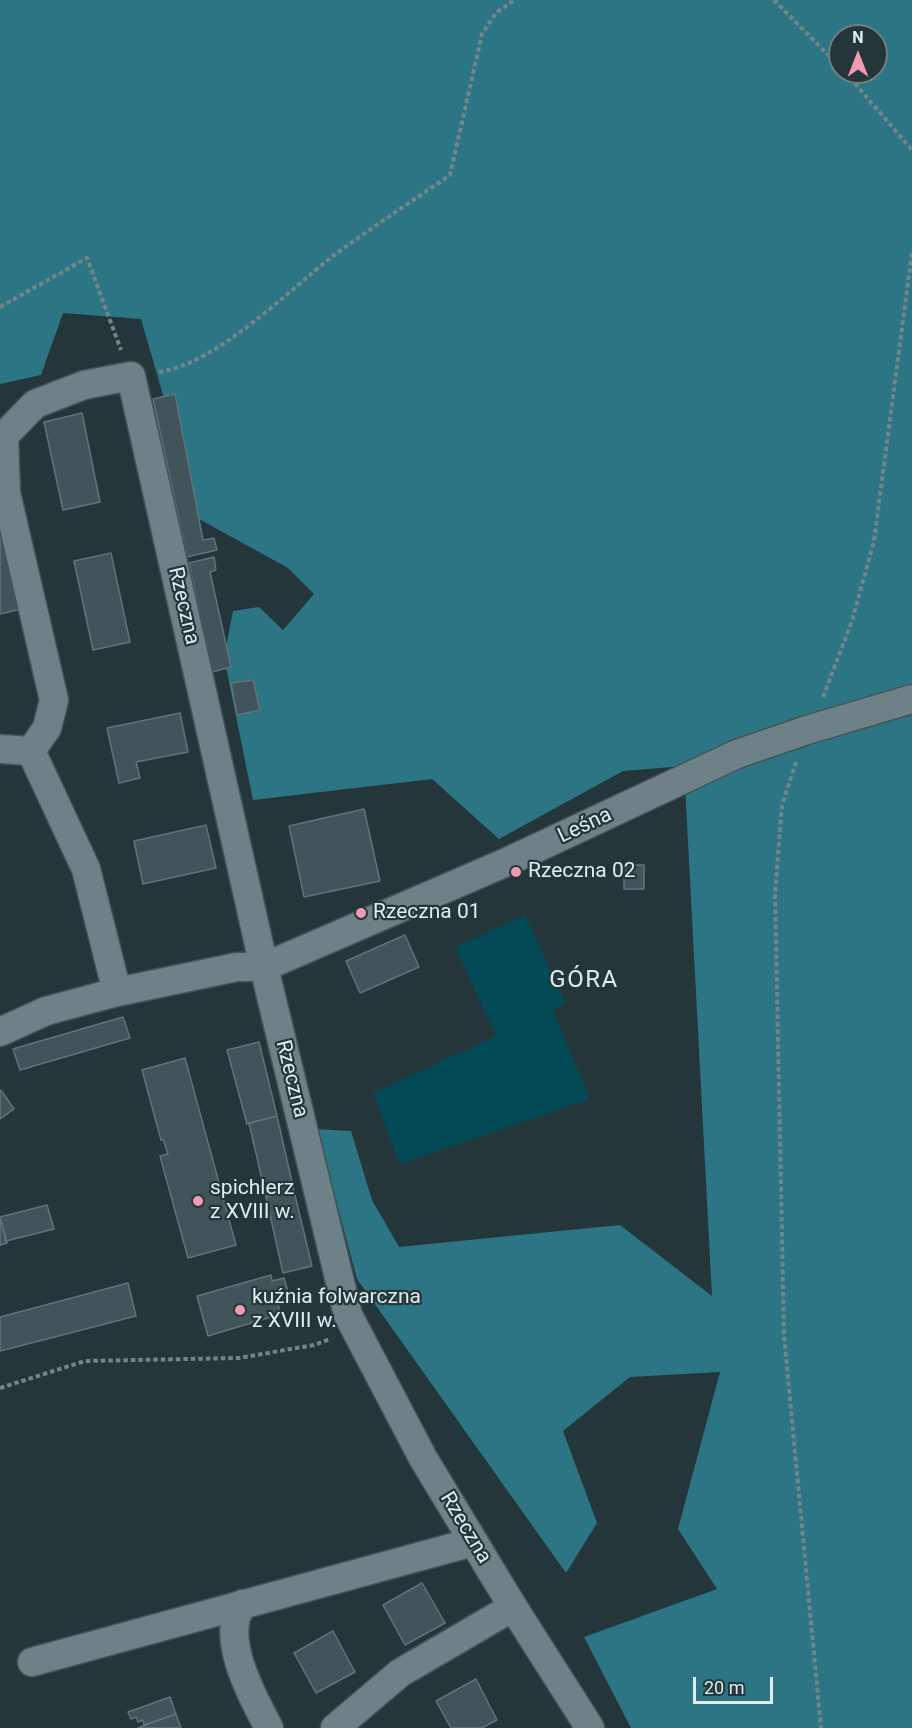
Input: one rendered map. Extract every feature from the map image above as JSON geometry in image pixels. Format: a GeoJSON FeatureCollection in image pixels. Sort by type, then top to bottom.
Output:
{"type":"FeatureCollection","features":[{"type":"Feature","properties":{"kind":"street"},"geometry":{"type":"LineString","coordinates":[[32,751],[47,728],[54,700],[6,493],[4,436],[35,404],[84,385],[131,376]]}},
{"type":"Feature","properties":{"kind":"street","name":"Rzeczna"},"geometry":{"type":"LineString","coordinates":[[131,376],[264,968],[348,1315],[423,1458],[513,1607],[590,1728]]}},
{"type":"Feature","properties":{"kind":"street","name":"Leśna"},"geometry":{"type":"LineString","coordinates":[[264,968],[509,861],[737,754],[807,730],[912,699]]}},
{"type":"Feature","properties":{"kind":"street"},"geometry":{"type":"LineString","coordinates":[[0,749],[32,751]]}},
{"type":"Feature","properties":{"kind":"street"},"geometry":{"type":"LineString","coordinates":[[32,751],[86,868],[117,992]]}},
{"type":"Feature","properties":{"kind":"street"},"geometry":{"type":"LineString","coordinates":[[0,1032],[46,1011],[117,992],[237,967],[264,968]]}},
{"type":"Feature","properties":{"kind":"street"},"geometry":{"type":"LineString","coordinates":[[32,1662],[473,1542]]}},
{"type":"Feature","properties":{"kind":"street"},"geometry":{"type":"LineString","coordinates":[[243,1604],[237,1611],[233,1635],[246,1682],[269,1728]]}},
{"type":"Feature","properties":{"kind":"street"},"geometry":{"type":"LineString","coordinates":[[335,1728],[400,1673],[513,1607]]}},
{"type":"Feature","properties":{"kind":"path"},"geometry":{"type":"LineString","coordinates":[[0,307],[87,258],[131,376],[175,370],[227,341],[334,256],[450,175],[482,34],[496,13],[514,0]]}},
{"type":"Feature","properties":{"kind":"path"},"geometry":{"type":"LineString","coordinates":[[774,0],[828,55]]}},
{"type":"Feature","properties":{"kind":"path"},"geometry":{"type":"LineString","coordinates":[[855,84],[912,150]]}},
{"type":"Feature","properties":{"kind":"path"},"geometry":{"type":"LineString","coordinates":[[821,1728],[784,1336],[775,893],[782,805],[807,730],[833,675],[852,621],[874,541],[912,252]]}},
{"type":"Feature","properties":{"kind":"path"},"geometry":{"type":"LineString","coordinates":[[0,1388],[85,1362],[239,1358],[314,1345],[356,1330]]}},
{"type":"Feature","properties":{"kind":"shaded area"},"geometry":{"type":"Polygon","coordinates":[[[0,0],[912,0],[912,1728],[631,1728],[584,1637],[717,1589],[678,1529],[720,1372],[630,1377],[563,1431],[597,1523],[566,1573],[357,1279],[317,1129],[351,1131],[372,1200],[399,1247],[620,1225],[712,1296],[684,766],[623,771],[499,839],[432,779],[253,800],[224,657],[233,611],[259,607],[283,630],[314,594],[288,568],[199,519],[141,319],[63,313],[41,375],[0,384],[0,0]]]}},
{"type":"Feature","properties":{"kind":"shaded area"},"geometry":{"type":"Polygon","coordinates":[[[525,915],[566,1003],[553,1010],[590,1099],[400,1164],[373,1093],[496,1036],[455,947],[525,915]]]}},
{"type":"Feature","properties":{"kind":"building"},"geometry":{"type":"Polygon","coordinates":[[[175,394],[203,540],[214,538],[217,550],[187,557],[153,399],[175,394]]]}},
{"type":"Feature","properties":{"kind":"building"},"geometry":{"type":"Polygon","coordinates":[[[82,413],[100,502],[63,510],[44,422],[82,413]]]}},
{"type":"Feature","properties":{"kind":"building"},"geometry":{"type":"Polygon","coordinates":[[[0,509],[21,609],[0,614],[0,509]]]}},
{"type":"Feature","properties":{"kind":"building"},"geometry":{"type":"Polygon","coordinates":[[[111,553],[130,642],[93,650],[74,561],[111,553]]]}},
{"type":"Feature","properties":{"kind":"building"},"geometry":{"type":"Polygon","coordinates":[[[214,557],[216,570],[210,572],[231,667],[212,672],[189,563],[214,557]]]}},
{"type":"Feature","properties":{"kind":"building"},"geometry":{"type":"Polygon","coordinates":[[[253,680],[260,710],[237,715],[231,683],[253,680]]]}},
{"type":"Feature","properties":{"kind":"building"},"geometry":{"type":"Polygon","coordinates":[[[180,713],[188,752],[136,762],[140,778],[119,783],[107,728],[180,713]]]}},
{"type":"Feature","properties":{"kind":"building"},"geometry":{"type":"Polygon","coordinates":[[[364,809],[380,881],[304,897],[289,826],[364,809]]]}},
{"type":"Feature","properties":{"kind":"building"},"geometry":{"type":"Polygon","coordinates":[[[206,825],[216,868],[143,884],[134,841],[206,825]]]}},
{"type":"Feature","properties":{"kind":"building"},"geometry":{"type":"Polygon","coordinates":[[[624,865],[644,865],[644,889],[624,889],[624,865]]]}},
{"type":"Feature","properties":{"kind":"building"},"geometry":{"type":"Polygon","coordinates":[[[405,935],[419,967],[360,993],[346,961],[405,935]]]}},
{"type":"Feature","properties":{"kind":"building"},"geometry":{"type":"Polygon","coordinates":[[[123,1017],[130,1038],[20,1070],[13,1049],[123,1017]]]}},
{"type":"Feature","properties":{"kind":"building"},"geometry":{"type":"Polygon","coordinates":[[[259,1042],[277,1116],[247,1124],[227,1050],[259,1042]]]}},
{"type":"Feature","properties":{"kind":"building","name":"spichlerz z XVIII w."},"geometry":{"type":"Polygon","coordinates":[[[185,1058],[236,1245],[188,1258],[160,1156],[168,1154],[163,1139],[161,1140],[142,1070],[185,1058]]]}},
{"type":"Feature","properties":{"kind":"building"},"geometry":{"type":"Polygon","coordinates":[[[0,1091],[14,1109],[0,1119],[0,1091]]]}},
{"type":"Feature","properties":{"kind":"building"},"geometry":{"type":"Polygon","coordinates":[[[277,1116],[294,1191],[266,1197],[249,1123],[277,1116]]]}},
{"type":"Feature","properties":{"kind":"building"},"geometry":{"type":"Polygon","coordinates":[[[294,1191],[312,1266],[283,1273],[266,1197],[294,1191]]]}},
{"type":"Feature","properties":{"kind":"building"},"geometry":{"type":"Polygon","coordinates":[[[47,1205],[54,1229],[6,1241],[0,1217],[47,1205]]]}},
{"type":"Feature","properties":{"kind":"building"},"geometry":{"type":"Polygon","coordinates":[[[0,1217],[7,1243],[0,1245],[0,1217]]]}},
{"type":"Feature","properties":{"kind":"building","name":"kuźnia folwarczna z XVIII w."},"geometry":{"type":"Polygon","coordinates":[[[271,1275],[272,1281],[284,1278],[291,1302],[278,1305],[281,1314],[208,1336],[197,1296],[271,1275]]]}},
{"type":"Feature","properties":{"kind":"building"},"geometry":{"type":"Polygon","coordinates":[[[128,1283],[136,1316],[0,1351],[0,1317],[128,1283]]]}},
{"type":"Feature","properties":{"kind":"building"},"geometry":{"type":"Polygon","coordinates":[[[422,1583],[445,1623],[405,1645],[383,1605],[422,1583]]]}},
{"type":"Feature","properties":{"kind":"building"},"geometry":{"type":"Polygon","coordinates":[[[333,1631],[355,1672],[316,1693],[294,1653],[333,1631]]]}},
{"type":"Feature","properties":{"kind":"building"},"geometry":{"type":"Polygon","coordinates":[[[476,1679],[497,1720],[482,1728],[451,1728],[436,1701],[476,1679]]]}},
{"type":"Feature","properties":{"kind":"building"},"geometry":{"type":"Polygon","coordinates":[[[170,1697],[176,1714],[144,1725],[143,1720],[138,1722],[136,1717],[131,1719],[128,1712],[170,1697]]]}},
{"type":"Feature","properties":{"kind":"building"},"geometry":{"type":"Polygon","coordinates":[[[176,1714],[181,1728],[138,1728],[176,1714]]]}},
{"type":"Feature","properties":{"kind":"place","name":"Rzeczna 02"},"geometry":{"type":"Point","coordinates":[516,872]}},
{"type":"Feature","properties":{"kind":"place","name":"Rzeczna 01"},"geometry":{"type":"Point","coordinates":[361,913]}},
{"type":"Feature","properties":{"kind":"place","name":"spichlerz z XVIII w."},"geometry":{"type":"Point","coordinates":[198,1201]}},
{"type":"Feature","properties":{"kind":"place","name":"kuźnia folwarczna z XVIII w."},"geometry":{"type":"Point","coordinates":[240,1310]}},
{"type":"Feature","properties":{"kind":"district","name":"GÓRA"},"geometry":{"type":"Point","coordinates":[584,981]}}]}
